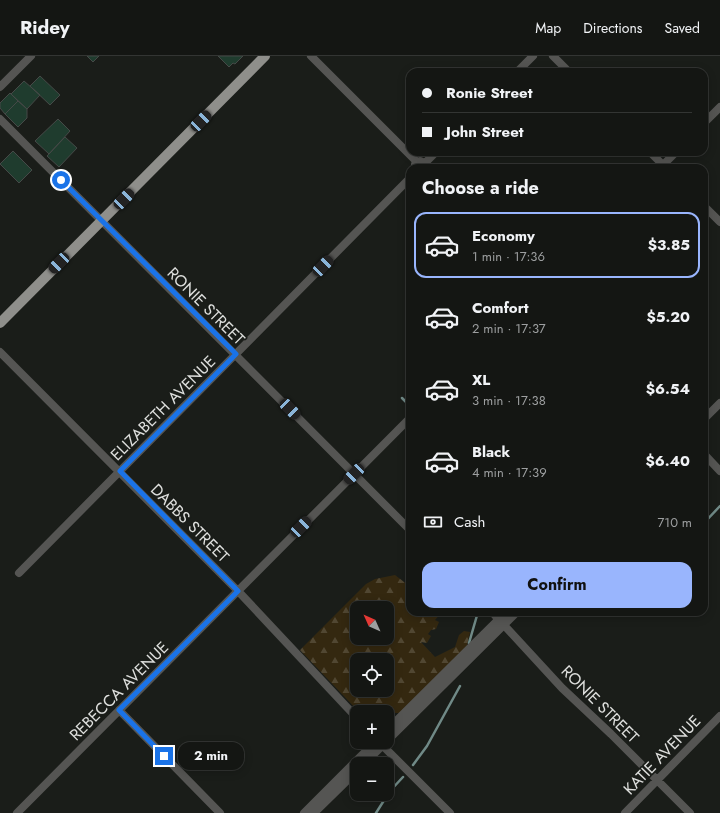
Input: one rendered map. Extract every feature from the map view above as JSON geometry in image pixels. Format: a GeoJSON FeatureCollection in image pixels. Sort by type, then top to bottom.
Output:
{"type":"FeatureCollection","features":[{"type":"Feature","properties":{"kind":"main road"},"geometry":{"type":"LineString","coordinates":[[0,323],[265,56]]}},
{"type":"Feature","properties":{"kind":"street"},"geometry":{"type":"LineString","coordinates":[[0,87],[31,56]]}},
{"type":"Feature","properties":{"kind":"street"},"geometry":{"type":"LineString","coordinates":[[311,56],[406,150]]}},
{"type":"Feature","properties":{"kind":"street"},"geometry":{"type":"LineString","coordinates":[[521,68],[533,56]]}},
{"type":"Feature","properties":{"kind":"street"},"geometry":{"type":"LineString","coordinates":[[553,56],[565,68]]}},
{"type":"Feature","properties":{"kind":"street"},"geometry":{"type":"LineString","coordinates":[[708,119],[720,107]]}},
{"type":"Feature","properties":{"kind":"street","name":"RONIE STREET"},"geometry":{"type":"LineString","coordinates":[[0,119],[406,526]]}},
{"type":"Feature","properties":{"kind":"street"},"geometry":{"type":"LineString","coordinates":[[412,156],[420,164]]}},
{"type":"Feature","properties":{"kind":"street"},"geometry":{"type":"LineString","coordinates":[[422,164],[431,156]]}},
{"type":"Feature","properties":{"kind":"street"},"geometry":{"type":"LineString","coordinates":[[653,156],[660,164]]}},
{"type":"Feature","properties":{"kind":"street"},"geometry":{"type":"LineString","coordinates":[[666,164],[673,156]]}},
{"type":"Feature","properties":{"kind":"street","name":"ELIZABETH AVENUE"},"geometry":{"type":"LineString","coordinates":[[19,573],[406,182]]}},
{"type":"Feature","properties":{"kind":"street"},"geometry":{"type":"LineString","coordinates":[[708,210],[720,222]]}},
{"type":"Feature","properties":{"kind":"street","name":"DABBS STREET"},"geometry":{"type":"LineString","coordinates":[[0,352],[238,591],[350,711]]}},
{"type":"Feature","properties":{"kind":"street"},"geometry":{"type":"LineString","coordinates":[[708,415],[720,403]]}},
{"type":"Feature","properties":{"kind":"street","name":"REBECCA AVENUE"},"geometry":{"type":"LineString","coordinates":[[17,813],[406,422]]}},
{"type":"Feature","properties":{"kind":"street"},"geometry":{"type":"LineString","coordinates":[[708,458],[720,471]]}},
{"type":"Feature","properties":{"kind":"street","name":"RONIE STREET"},"geometry":{"type":"LineString","coordinates":[[496,616],[562,688],[690,813]]}},
{"type":"Feature","properties":{"kind":"street"},"geometry":{"type":"LineString","coordinates":[[394,730],[502,622],[504,616]]}},
{"type":"Feature","properties":{"kind":"street"},"geometry":{"type":"LineString","coordinates":[[394,723],[502,622],[511,616]]}},
{"type":"Feature","properties":{"kind":"street"},"geometry":{"type":"LineString","coordinates":[[119,710],[220,813]]}},
{"type":"Feature","properties":{"kind":"street","name":"KATIE AVENUE"},"geometry":{"type":"LineString","coordinates":[[625,813],[657,780],[719,721]]}},
{"type":"Feature","properties":{"kind":"street"},"geometry":{"type":"LineString","coordinates":[[304,813],[374,749]]}},
{"type":"Feature","properties":{"kind":"street"},"geometry":{"type":"LineString","coordinates":[[370,757],[376,749]]}},
{"type":"Feature","properties":{"kind":"street"},"geometry":{"type":"LineString","coordinates":[[389,749],[450,813]]}},
{"type":"Feature","properties":{"kind":"street"},"geometry":{"type":"LineString","coordinates":[[314,813],[350,777]]}},
{"type":"Feature","properties":{"kind":"green space"},"geometry":{"type":"Polygon","coordinates":[[[395,575],[406,583],[406,616],[438,616],[435,620],[439,622],[436,629],[431,630],[428,634],[431,636],[427,643],[421,642],[435,657],[455,647],[459,635],[464,631],[470,632],[466,650],[401,713],[395,713],[394,720],[394,705],[352,705],[300,650],[366,584],[375,579],[395,575]]]}},
{"type":"Feature","properties":{"kind":"building"},"geometry":{"type":"Polygon","coordinates":[[[87,56],[99,56],[93,62],[87,56]]]}},
{"type":"Feature","properties":{"kind":"building"},"geometry":{"type":"Polygon","coordinates":[[[218,56],[243,56],[235,64],[233,63],[229,67],[218,56]]]}},
{"type":"Feature","properties":{"kind":"building"},"geometry":{"type":"Polygon","coordinates":[[[40,76],[60,95],[50,105],[30,86],[40,76]]]}},
{"type":"Feature","properties":{"kind":"building"},"geometry":{"type":"Polygon","coordinates":[[[24,81],[40,95],[27,109],[11,94],[24,81]]]}},
{"type":"Feature","properties":{"kind":"building"},"geometry":{"type":"Polygon","coordinates":[[[10,93],[18,101],[5,114],[0,108],[0,103],[10,93]]]}},
{"type":"Feature","properties":{"kind":"building"},"geometry":{"type":"Polygon","coordinates":[[[18,101],[27,109],[27,118],[18,127],[5,114],[18,101]]]}},
{"type":"Feature","properties":{"kind":"building"},"geometry":{"type":"Polygon","coordinates":[[[58,119],[70,131],[49,154],[35,141],[58,119]]]}},
{"type":"Feature","properties":{"kind":"building"},"geometry":{"type":"Polygon","coordinates":[[[65,137],[77,148],[59,167],[47,156],[65,137]]]}},
{"type":"Feature","properties":{"kind":"building"},"geometry":{"type":"Polygon","coordinates":[[[13,151],[32,170],[19,183],[0,164],[13,151]]]}},
{"type":"Feature","properties":{"kind":"waterway"},"geometry":{"type":"LineString","coordinates":[[402,398],[406,402]]}},
{"type":"Feature","properties":{"kind":"waterway"},"geometry":{"type":"LineString","coordinates":[[708,519],[720,506]]}},
{"type":"Feature","properties":{"kind":"waterway"},"geometry":{"type":"LineString","coordinates":[[469,643],[477,616]]}},
{"type":"Feature","properties":{"kind":"waterway"},"geometry":{"type":"LineString","coordinates":[[413,765],[427,746],[460,686]]}},
{"type":"Feature","properties":{"kind":"waterway"},"geometry":{"type":"LineString","coordinates":[[376,813],[390,791],[403,777]]}},
{"type":"Feature","properties":{"kind":"route"},"geometry":{"type":"LineString","coordinates":[[61,180],[236,354],[120,471],[238,591],[119,710],[164,756]]}}]}
